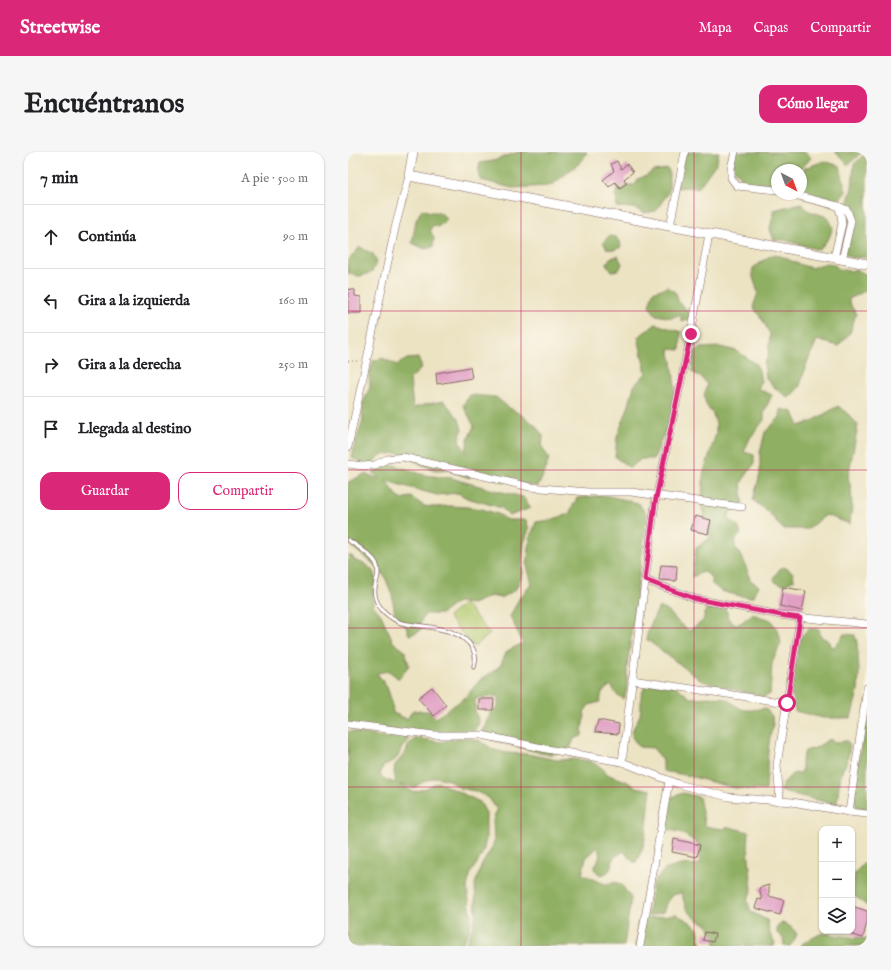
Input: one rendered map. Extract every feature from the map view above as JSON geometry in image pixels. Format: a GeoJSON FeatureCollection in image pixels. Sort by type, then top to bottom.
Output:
{"type":"FeatureCollection","features":[{"type":"Feature","properties":{"kind":"street"},"geometry":{"type":"LineString","coordinates":[[348,446],[396,224],[409,176],[413,152]]}},
{"type":"Feature","properties":{"kind":"street"},"geometry":{"type":"LineString","coordinates":[[670,226],[685,152]]}},
{"type":"Feature","properties":{"kind":"street"},"geometry":{"type":"LineString","coordinates":[[735,152],[731,168],[731,178],[737,186],[771,189]]}},
{"type":"Feature","properties":{"kind":"street"},"geometry":{"type":"LineString","coordinates":[[409,176],[867,264]]}},
{"type":"Feature","properties":{"kind":"street"},"geometry":{"type":"LineString","coordinates":[[807,198],[838,206],[842,224],[838,259]]}},
{"type":"Feature","properties":{"kind":"street"},"geometry":{"type":"LineString","coordinates":[[622,762],[657,495],[691,334],[708,234]]}},
{"type":"Feature","properties":{"kind":"street"},"geometry":{"type":"LineString","coordinates":[[348,464],[363,466],[375,465],[387,459],[403,457],[530,487],[588,492],[631,492],[742,507]]}},
{"type":"Feature","properties":{"kind":"street"},"geometry":{"type":"LineString","coordinates":[[645,580],[696,599],[786,616],[867,624]]}},
{"type":"Feature","properties":{"kind":"street"},"geometry":{"type":"LineString","coordinates":[[780,801],[778,765],[800,618]]}},
{"type":"Feature","properties":{"kind":"street"},"geometry":{"type":"LineString","coordinates":[[632,680],[787,703]]}},
{"type":"Feature","properties":{"kind":"street"},"geometry":{"type":"LineString","coordinates":[[849,812],[867,688]]}},
{"type":"Feature","properties":{"kind":"street"},"geometry":{"type":"LineString","coordinates":[[348,724],[434,735],[482,735],[547,749],[622,762],[678,784],[728,797],[792,802],[867,814]]}},
{"type":"Feature","properties":{"kind":"street"},"geometry":{"type":"LineString","coordinates":[[640,946],[669,780]]}},
{"type":"Feature","properties":{"kind":"lane"},"geometry":{"type":"LineString","coordinates":[[348,540],[363,550],[376,564],[378,578],[375,588],[375,598],[379,606],[400,623],[451,632],[463,638],[470,644],[475,654],[476,659],[474,667]]}},
{"type":"Feature","properties":{"kind":"path"},"geometry":{"type":"LineString","coordinates":[[348,361],[366,361]]}},
{"type":"Feature","properties":{"kind":"green space"},"geometry":{"type":"Polygon","coordinates":[[[518,152],[587,152],[582,161],[552,185],[512,188],[481,180],[478,173],[480,163],[493,161],[518,152]]]}},
{"type":"Feature","properties":{"kind":"green space"},"geometry":{"type":"Polygon","coordinates":[[[684,152],[719,152],[717,162],[698,188],[677,188],[684,152]]]}},
{"type":"Feature","properties":{"kind":"green space"},"geometry":{"type":"Polygon","coordinates":[[[732,152],[806,152],[811,158],[806,164],[771,164],[771,186],[745,182],[734,169],[732,152]]]}},
{"type":"Feature","properties":{"kind":"green space"},"geometry":{"type":"Polygon","coordinates":[[[835,152],[862,152],[848,165],[835,152]]]}},
{"type":"Feature","properties":{"kind":"green space"},"geometry":{"type":"Polygon","coordinates":[[[867,152],[867,257],[852,258],[843,253],[837,242],[838,233],[846,220],[846,208],[852,188],[854,164],[867,152]]]}},
{"type":"Feature","properties":{"kind":"green space"},"geometry":{"type":"Polygon","coordinates":[[[824,161],[840,166],[846,192],[834,206],[807,199],[807,167],[824,161]]]}},
{"type":"Feature","properties":{"kind":"green space"},"geometry":{"type":"Polygon","coordinates":[[[667,168],[669,171],[669,191],[656,211],[644,213],[634,208],[617,207],[617,188],[622,189],[627,185],[636,185],[637,179],[646,176],[653,171],[667,168]]]}},
{"type":"Feature","properties":{"kind":"green space"},"geometry":{"type":"Polygon","coordinates":[[[801,203],[809,211],[828,217],[833,227],[829,238],[819,250],[784,240],[774,240],[770,229],[774,210],[801,203]]]}},
{"type":"Feature","properties":{"kind":"green space"},"geometry":{"type":"Polygon","coordinates":[[[422,209],[430,212],[440,212],[447,219],[438,227],[433,225],[430,230],[434,238],[433,247],[425,249],[412,243],[416,220],[422,209]]]}},
{"type":"Feature","properties":{"kind":"green space"},"geometry":{"type":"Polygon","coordinates":[[[609,236],[616,237],[620,241],[621,247],[614,250],[607,249],[603,242],[609,236]]]}},
{"type":"Feature","properties":{"kind":"green space"},"geometry":{"type":"Polygon","coordinates":[[[360,247],[373,254],[377,261],[372,272],[357,276],[351,275],[348,273],[348,261],[360,247]]]}},
{"type":"Feature","properties":{"kind":"green space"},"geometry":{"type":"Polygon","coordinates":[[[771,255],[781,256],[811,268],[826,263],[833,264],[839,269],[850,271],[856,269],[867,275],[867,290],[849,299],[849,302],[856,314],[850,333],[838,346],[817,340],[806,365],[800,386],[789,398],[776,389],[766,378],[764,364],[768,357],[770,334],[762,319],[753,307],[758,293],[752,274],[753,268],[771,255]]]}},
{"type":"Feature","properties":{"kind":"green space"},"geometry":{"type":"Polygon","coordinates":[[[618,256],[622,264],[619,270],[612,271],[606,265],[610,258],[618,256]]]}},
{"type":"Feature","properties":{"kind":"green space"},"geometry":{"type":"Polygon","coordinates":[[[667,287],[676,293],[679,303],[688,311],[691,318],[681,321],[681,314],[671,318],[656,315],[649,306],[653,292],[667,287]]]}},
{"type":"Feature","properties":{"kind":"green space"},"geometry":{"type":"Polygon","coordinates":[[[656,324],[681,332],[680,350],[669,349],[675,388],[674,414],[661,440],[654,459],[641,459],[630,468],[615,457],[617,437],[629,405],[634,386],[646,373],[638,337],[656,324]]]}},
{"type":"Feature","properties":{"kind":"green space"},"geometry":{"type":"Polygon","coordinates":[[[720,347],[737,351],[756,364],[759,370],[761,382],[758,389],[772,395],[764,412],[764,420],[750,438],[744,452],[754,455],[754,464],[741,483],[743,502],[729,514],[729,519],[738,526],[741,534],[736,539],[735,547],[744,561],[750,580],[759,586],[752,597],[740,596],[721,591],[712,584],[711,578],[704,571],[692,577],[696,548],[710,538],[701,504],[703,475],[716,434],[716,424],[713,414],[706,404],[704,396],[707,385],[702,378],[692,372],[694,352],[702,348],[720,347]]]}},
{"type":"Feature","properties":{"kind":"green space"},"geometry":{"type":"Polygon","coordinates":[[[382,358],[397,365],[407,359],[418,358],[422,368],[410,379],[413,408],[444,401],[459,419],[462,430],[459,441],[466,452],[468,439],[474,426],[463,405],[470,395],[496,397],[535,425],[543,436],[542,447],[549,458],[545,472],[538,486],[520,484],[514,477],[504,483],[478,471],[469,478],[448,470],[435,470],[429,468],[397,453],[381,455],[370,466],[352,458],[354,446],[363,421],[362,405],[370,387],[369,375],[373,361],[382,358]]]}},
{"type":"Feature","properties":{"kind":"green space"},"geometry":{"type":"Polygon","coordinates":[[[838,406],[858,425],[848,477],[851,488],[852,506],[850,524],[826,515],[807,529],[783,529],[768,512],[753,500],[760,474],[760,453],[765,432],[780,417],[781,409],[793,412],[799,426],[811,422],[838,406]]]}},
{"type":"Feature","properties":{"kind":"green space"},"geometry":{"type":"Polygon","coordinates":[[[391,464],[424,475],[451,478],[523,497],[531,508],[509,516],[502,508],[467,498],[458,493],[437,495],[386,481],[400,499],[411,497],[424,506],[450,506],[482,509],[498,514],[508,520],[526,520],[529,529],[524,543],[522,564],[523,574],[515,590],[501,598],[491,596],[472,604],[457,602],[441,614],[425,614],[420,623],[421,629],[418,632],[409,635],[405,624],[395,616],[392,595],[385,577],[376,566],[357,551],[348,541],[348,482],[365,474],[380,479],[373,473],[391,464]]]}},
{"type":"Feature","properties":{"kind":"green space"},"geometry":{"type":"Polygon","coordinates":[[[605,495],[638,503],[647,515],[627,668],[627,688],[623,699],[616,694],[611,685],[602,692],[600,702],[589,705],[584,712],[585,716],[582,736],[574,739],[570,749],[555,754],[545,754],[492,740],[481,733],[490,714],[498,707],[498,696],[475,699],[475,710],[479,723],[472,734],[445,735],[382,729],[364,731],[348,727],[348,555],[353,557],[354,560],[367,565],[373,571],[376,581],[373,590],[373,605],[381,615],[393,642],[405,651],[409,665],[399,679],[389,671],[377,673],[387,687],[392,702],[393,713],[407,719],[413,710],[428,711],[436,718],[466,697],[478,682],[500,666],[507,651],[523,643],[510,616],[520,597],[532,584],[527,566],[530,538],[536,522],[550,520],[569,514],[577,498],[605,495]]]}},
{"type":"Feature","properties":{"kind":"green space"},"geometry":{"type":"Polygon","coordinates":[[[783,567],[793,573],[794,580],[783,584],[775,582],[774,577],[783,567]]]}},
{"type":"Feature","properties":{"kind":"green space"},"geometry":{"type":"Polygon","coordinates":[[[464,603],[490,634],[474,647],[448,617],[464,603]]]}},
{"type":"Feature","properties":{"kind":"green space"},"geometry":{"type":"Polygon","coordinates":[[[659,607],[668,611],[689,631],[703,621],[706,609],[724,607],[727,612],[728,619],[736,624],[741,623],[752,614],[771,620],[779,633],[781,643],[772,663],[770,694],[763,697],[702,681],[646,639],[649,628],[659,607]]]}},
{"type":"Feature","properties":{"kind":"green space"},"geometry":{"type":"Polygon","coordinates":[[[808,629],[819,629],[821,637],[828,640],[831,648],[836,645],[844,634],[855,635],[857,642],[859,671],[858,691],[851,718],[823,718],[795,711],[793,697],[786,686],[795,664],[802,636],[808,629]]]}},
{"type":"Feature","properties":{"kind":"green space"},"geometry":{"type":"Polygon","coordinates":[[[646,683],[676,686],[690,698],[714,697],[728,700],[744,710],[765,708],[772,716],[773,727],[770,736],[768,753],[766,790],[735,788],[663,771],[663,760],[653,748],[639,747],[632,737],[633,729],[640,715],[641,696],[646,683]]]}},
{"type":"Feature","properties":{"kind":"green space"},"geometry":{"type":"Polygon","coordinates":[[[867,700],[867,809],[856,807],[854,795],[867,700]]]}},
{"type":"Feature","properties":{"kind":"green space"},"geometry":{"type":"Polygon","coordinates":[[[348,731],[388,738],[397,734],[409,738],[406,744],[402,747],[398,757],[393,762],[383,766],[380,775],[386,780],[396,783],[394,772],[395,765],[406,752],[409,744],[416,738],[441,742],[464,737],[480,741],[494,750],[506,753],[527,754],[557,760],[575,759],[590,761],[602,768],[609,775],[626,781],[635,787],[651,790],[645,838],[640,855],[635,863],[624,851],[613,858],[611,867],[606,873],[600,875],[594,869],[600,856],[598,847],[586,858],[582,874],[605,884],[614,882],[621,884],[631,898],[624,946],[465,946],[473,927],[476,912],[475,884],[482,864],[492,848],[494,841],[493,820],[497,810],[489,798],[475,791],[460,788],[449,780],[436,777],[413,788],[399,784],[413,792],[424,789],[438,782],[480,802],[486,813],[486,839],[483,852],[471,872],[467,887],[471,915],[470,929],[461,946],[348,946],[348,731]]]}},
{"type":"Feature","properties":{"kind":"green space"},"geometry":{"type":"Polygon","coordinates":[[[830,739],[834,742],[847,741],[850,745],[847,762],[842,771],[837,802],[834,804],[780,791],[784,782],[792,774],[802,772],[802,760],[805,751],[815,748],[830,739]]]}},
{"type":"Feature","properties":{"kind":"green space"},"geometry":{"type":"Polygon","coordinates":[[[683,793],[699,797],[705,826],[723,829],[729,827],[749,832],[748,848],[752,890],[747,900],[751,912],[767,920],[770,934],[775,944],[774,946],[716,946],[708,925],[690,913],[683,900],[682,893],[672,895],[663,912],[647,916],[653,883],[664,870],[681,865],[700,864],[700,845],[680,832],[663,829],[666,799],[683,793]]]}},
{"type":"Feature","properties":{"kind":"green space"},"geometry":{"type":"Polygon","coordinates":[[[867,863],[867,906],[855,896],[855,873],[863,864],[867,863]]]}},
{"type":"Feature","properties":{"kind":"green space"},"geometry":{"type":"Polygon","coordinates":[[[676,914],[690,922],[698,929],[702,946],[635,946],[638,936],[637,923],[649,918],[676,914]]]}},
{"type":"Feature","properties":{"kind":"green space"},"geometry":{"type":"Polygon","coordinates":[[[782,923],[789,926],[797,934],[790,946],[784,945],[783,938],[777,933],[777,926],[782,923]]]}},
{"type":"Feature","properties":{"kind":"green space"},"geometry":{"type":"Polygon","coordinates":[[[820,934],[867,939],[867,946],[800,946],[820,934]]]}},
{"type":"Feature","properties":{"kind":"building"},"geometry":{"type":"Polygon","coordinates":[[[617,161],[621,169],[627,164],[633,172],[624,179],[627,183],[620,188],[615,182],[609,187],[603,180],[614,171],[611,164],[617,161]]]}},
{"type":"Feature","properties":{"kind":"building"},"geometry":{"type":"Polygon","coordinates":[[[348,289],[355,290],[355,296],[361,297],[361,313],[348,313],[348,289]]]}},
{"type":"Feature","properties":{"kind":"building"},"geometry":{"type":"Polygon","coordinates":[[[470,367],[472,378],[437,384],[436,373],[470,367]]]}},
{"type":"Feature","properties":{"kind":"building"},"geometry":{"type":"Polygon","coordinates":[[[695,516],[711,520],[708,534],[691,530],[695,516]]]}},
{"type":"Feature","properties":{"kind":"building"},"geometry":{"type":"Polygon","coordinates":[[[661,565],[677,566],[676,581],[659,580],[661,565]]]}},
{"type":"Feature","properties":{"kind":"building"},"geometry":{"type":"Polygon","coordinates":[[[783,587],[806,591],[802,611],[780,606],[783,587]]]}},
{"type":"Feature","properties":{"kind":"building"},"geometry":{"type":"Polygon","coordinates":[[[432,687],[446,705],[434,716],[418,698],[432,687]]]}},
{"type":"Feature","properties":{"kind":"building"},"geometry":{"type":"Polygon","coordinates":[[[479,699],[494,699],[493,710],[479,710],[479,699]]]}},
{"type":"Feature","properties":{"kind":"building"},"geometry":{"type":"Polygon","coordinates":[[[598,720],[619,724],[618,734],[595,732],[598,720]]]}},
{"type":"Feature","properties":{"kind":"building"},"geometry":{"type":"Polygon","coordinates":[[[674,839],[700,845],[697,857],[672,852],[674,839]]]}},
{"type":"Feature","properties":{"kind":"building"},"geometry":{"type":"Polygon","coordinates":[[[769,885],[769,896],[784,900],[780,915],[755,908],[758,899],[762,900],[759,888],[769,885]]]}},
{"type":"Feature","properties":{"kind":"building"},"geometry":{"type":"Polygon","coordinates":[[[855,907],[867,911],[867,922],[863,938],[852,935],[855,934],[855,907]]]}},
{"type":"Feature","properties":{"kind":"building"},"geometry":{"type":"Polygon","coordinates":[[[705,932],[715,934],[713,942],[703,940],[705,932]]]}},
{"type":"Feature","properties":{"kind":"route"},"geometry":{"type":"LineString","coordinates":[[691,334],[655,503],[645,580],[696,599],[800,618],[787,703]]}}]}
